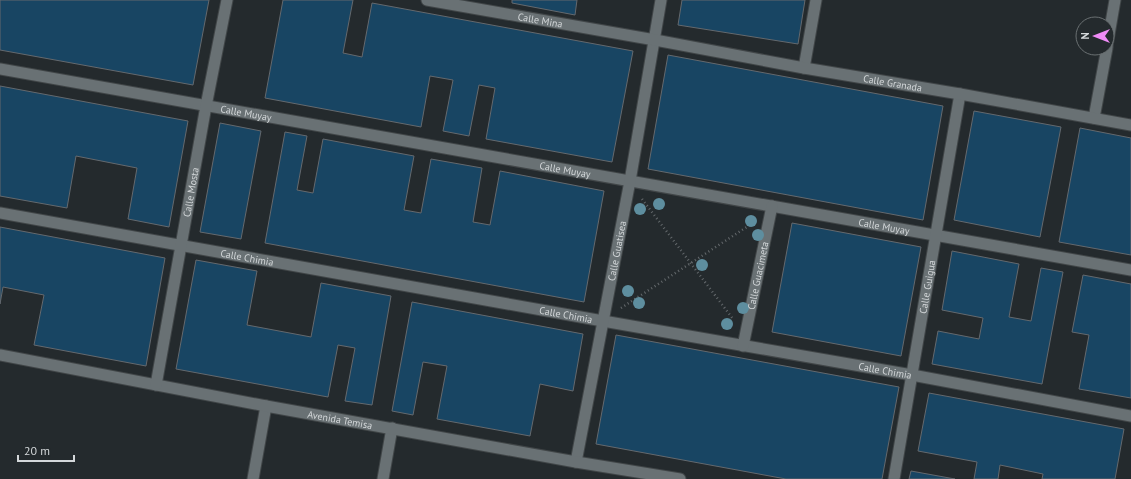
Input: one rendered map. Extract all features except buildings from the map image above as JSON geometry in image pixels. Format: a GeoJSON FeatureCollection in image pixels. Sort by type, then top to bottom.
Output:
{"type":"FeatureCollection","features":[{"type":"Feature","properties":{"kind":"street","name":"Calle Mosta"},"geometry":{"type":"LineString","coordinates":[[156,385],[206,106],[228,0]]}},
{"type":"Feature","properties":{"kind":"street","name":"Calle Mina"},"geometry":{"type":"LineString","coordinates":[[426,0],[655,40]]}},
{"type":"Feature","properties":{"kind":"street","name":"Calle Guatisea"},"geometry":{"type":"LineString","coordinates":[[576,462],[630,181],[661,0]]}},
{"type":"Feature","properties":{"kind":"street"},"geometry":{"type":"LineString","coordinates":[[804,68],[816,0]]}},
{"type":"Feature","properties":{"kind":"street"},"geometry":{"type":"LineString","coordinates":[[1112,16],[1115,0]]}},
{"type":"Feature","properties":{"kind":"street","name":"Calle Granada"},"geometry":{"type":"LineString","coordinates":[[655,40],[804,68],[1131,125]]}},
{"type":"Feature","properties":{"kind":"street"},"geometry":{"type":"LineString","coordinates":[[1094,118],[1105,56]]}},
{"type":"Feature","properties":{"kind":"street","name":"Calle Muyay"},"geometry":{"type":"LineString","coordinates":[[0,69],[1131,270]]}},
{"type":"Feature","properties":{"kind":"street","name":"Calle Guigua"},"geometry":{"type":"LineString","coordinates":[[894,479],[960,94]]}},
{"type":"Feature","properties":{"kind":"street","name":"Calle Guacimeta"},"geometry":{"type":"LineString","coordinates":[[743,346],[772,206]]}},
{"type":"Feature","properties":{"kind":"street","name":"Calle Chimia"},"geometry":{"type":"LineString","coordinates":[[0,213],[912,375],[1131,416]]}},
{"type":"Feature","properties":{"kind":"street","name":"Avenida Temisa"},"geometry":{"type":"LineString","coordinates":[[0,355],[266,406],[576,462],[680,479]]}},
{"type":"Feature","properties":{"kind":"street"},"geometry":{"type":"LineString","coordinates":[[253,479],[266,406]]}},
{"type":"Feature","properties":{"kind":"street"},"geometry":{"type":"LineString","coordinates":[[383,479],[392,428]]}},
{"type":"Feature","properties":{"kind":"path"},"geometry":{"type":"LineString","coordinates":[[641,197],[733,319]]}},
{"type":"Feature","properties":{"kind":"path"},"geometry":{"type":"LineString","coordinates":[[618,310],[758,220],[769,222]]}}]}
